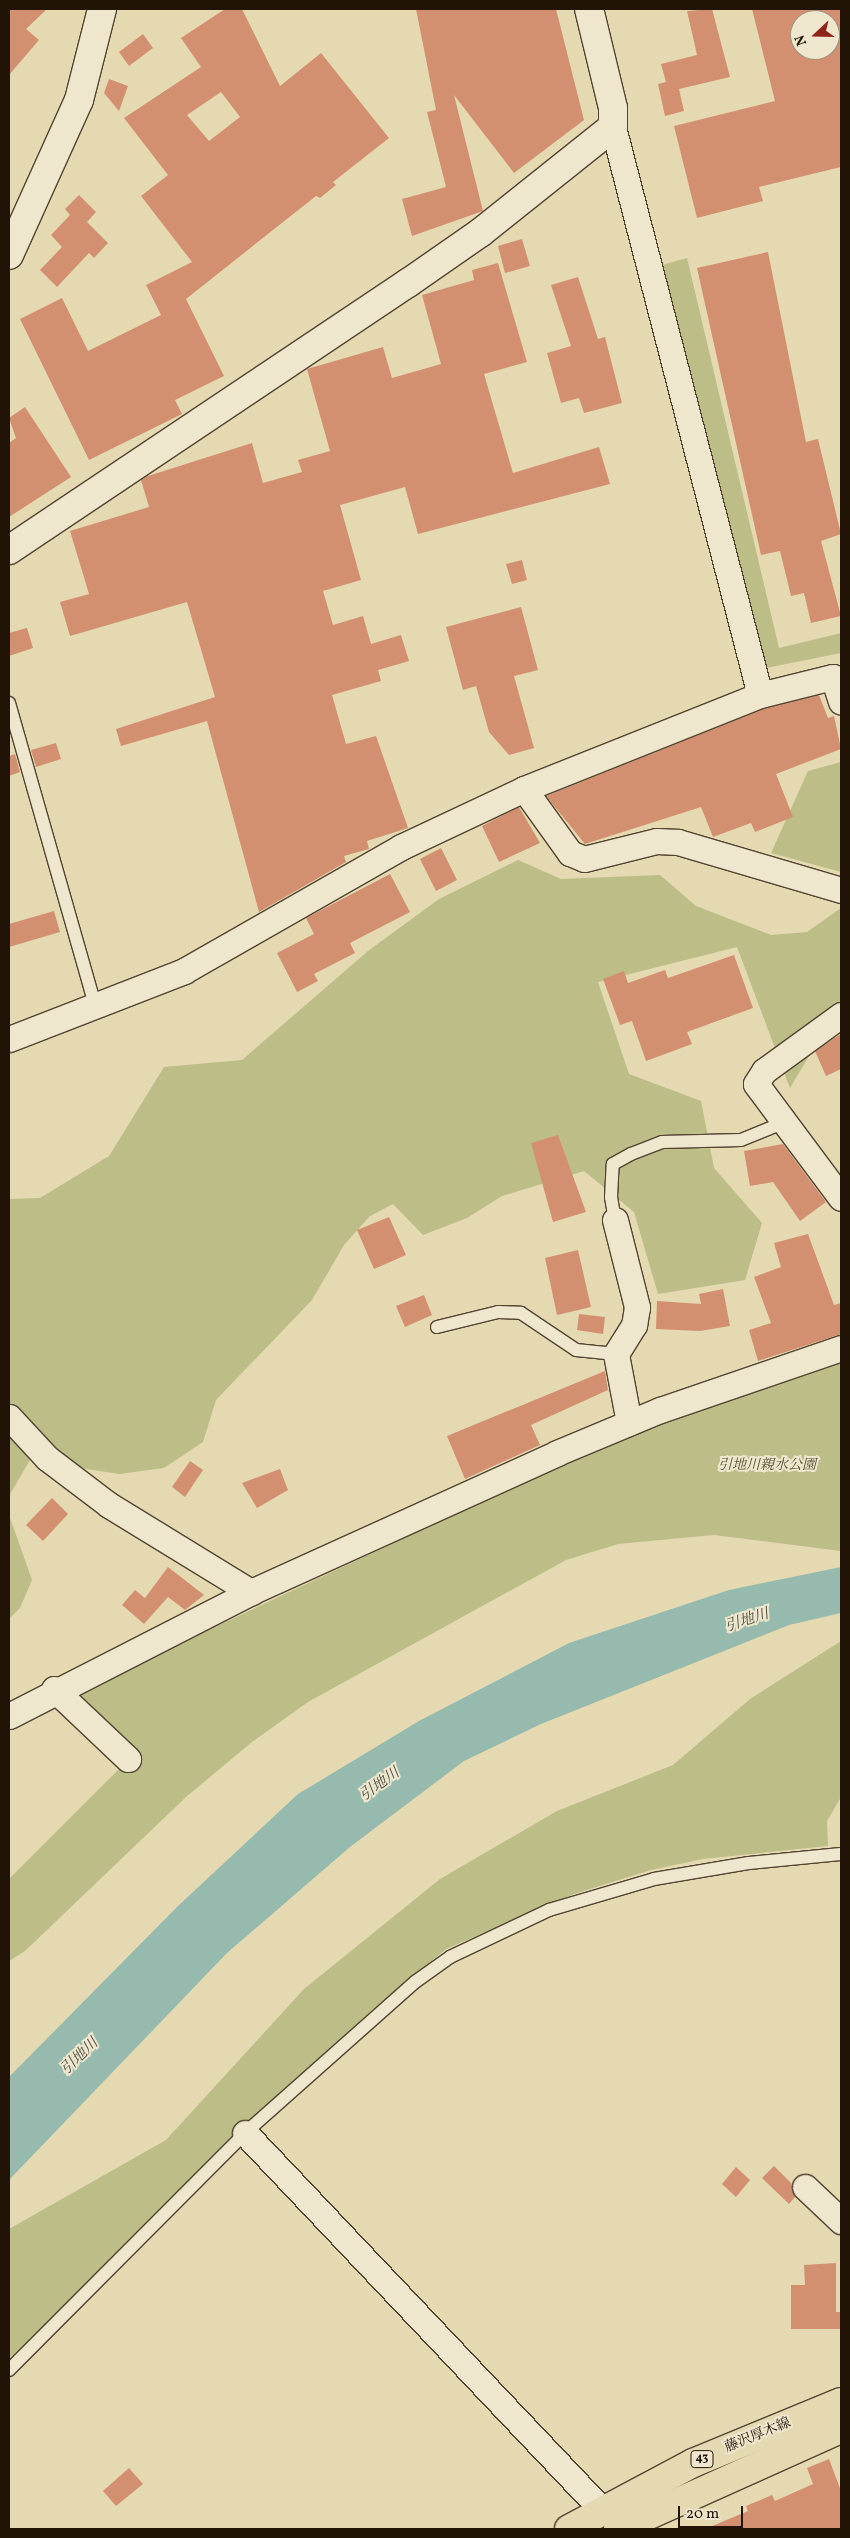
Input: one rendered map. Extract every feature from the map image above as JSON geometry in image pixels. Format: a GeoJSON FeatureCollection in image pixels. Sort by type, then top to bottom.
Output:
{"type":"FeatureCollection","features":[{"type":"Feature","properties":{"kind":"main road","name":"藤沢厚木線"},"geometry":{"type":"LineString","coordinates":[[615,2524],[693,2463],[841,2402]]}},
{"type":"Feature","properties":{"kind":"main road","name":"藤沢厚木線"},"geometry":{"type":"LineString","coordinates":[[569,2529],[615,2524],[841,2429]]}},
{"type":"Feature","properties":{"kind":"street"},"geometry":{"type":"LineString","coordinates":[[9,255],[79,100],[102,9]]}},
{"type":"Feature","properties":{"kind":"street"},"geometry":{"type":"LineString","coordinates":[[589,9],[614,108],[613,127],[760,696]]}},
{"type":"Feature","properties":{"kind":"street"},"geometry":{"type":"LineString","coordinates":[[9,550],[408,284],[480,233],[613,127]]}},
{"type":"Feature","properties":{"kind":"street"},"geometry":{"type":"LineString","coordinates":[[9,1038],[184,971],[401,847],[524,789],[760,696],[832,676],[841,702]]}},
{"type":"Feature","properties":{"kind":"street"},"geometry":{"type":"LineString","coordinates":[[524,789],[570,853],[584,859],[657,841],[678,842],[841,890]]}},
{"type":"Feature","properties":{"kind":"street"},"geometry":{"type":"LineString","coordinates":[[841,1015],[764,1072],[756,1084],[841,1198]]}},
{"type":"Feature","properties":{"kind":"street"},"geometry":{"type":"LineString","coordinates":[[615,1220],[637,1306],[634,1325],[616,1354],[629,1423]]}},
{"type":"Feature","properties":{"kind":"street"},"geometry":{"type":"LineString","coordinates":[[9,1716],[54,1689],[251,1592],[629,1423],[841,1348]]}},
{"type":"Feature","properties":{"kind":"street"},"geometry":{"type":"LineString","coordinates":[[9,1417],[47,1458],[109,1506],[251,1592]]}},
{"type":"Feature","properties":{"kind":"street"},"geometry":{"type":"LineString","coordinates":[[54,1689],[128,1760]]}},
{"type":"Feature","properties":{"kind":"street"},"geometry":{"type":"LineString","coordinates":[[244,2133],[615,2524]]}},
{"type":"Feature","properties":{"kind":"street"},"geometry":{"type":"LineString","coordinates":[[805,2187],[841,2221]]}},
{"type":"Feature","properties":{"kind":"lane"},"geometry":{"type":"LineString","coordinates":[[9,703],[95,1005]]}},
{"type":"Feature","properties":{"kind":"lane"},"geometry":{"type":"LineString","coordinates":[[615,1220],[611,1196],[613,1164],[631,1154],[662,1142],[741,1140],[785,1122]]}},
{"type":"Feature","properties":{"kind":"lane"},"geometry":{"type":"LineString","coordinates":[[437,1327],[498,1312],[521,1313],[576,1350],[616,1354]]}},
{"type":"Feature","properties":{"kind":"lane"},"geometry":{"type":"LineString","coordinates":[[9,2370],[244,2133],[415,1982],[450,1957],[549,1910],[654,1879],[749,1863],[841,1854]]}},
{"type":"Feature","properties":{"kind":"green space"},"geometry":{"type":"Polygon","coordinates":[[[687,258],[779,648],[841,633],[841,653],[766,668],[662,265],[687,258]]]}},
{"type":"Feature","properties":{"kind":"green space"},"geometry":{"type":"Polygon","coordinates":[[[841,762],[841,872],[771,853],[808,771],[841,762]]]}},
{"type":"Feature","properties":{"kind":"green space"},"geometry":{"type":"Polygon","coordinates":[[[518,860],[561,879],[660,875],[696,906],[771,935],[807,932],[841,908],[841,1017],[834,1014],[790,1088],[737,947],[598,982],[629,1074],[701,1101],[714,1168],[762,1223],[745,1280],[658,1294],[634,1212],[584,1171],[502,1196],[467,1218],[423,1235],[393,1204],[370,1216],[344,1245],[312,1300],[216,1400],[203,1442],[164,1468],[119,1474],[30,1460],[9,1496],[9,1199],[40,1198],[109,1156],[164,1067],[242,1060],[368,951],[439,899],[518,860]]]}},
{"type":"Feature","properties":{"kind":"green space","name":"引地川親水公園"},"geometry":{"type":"Polygon","coordinates":[[[841,1363],[841,1551],[714,1535],[618,1544],[566,1560],[308,1702],[252,1742],[186,1797],[25,1951],[9,1961],[9,1879],[133,1755],[70,1695],[562,1464],[664,1423],[841,1363]]]}},
{"type":"Feature","properties":{"kind":"green space"},"geometry":{"type":"Polygon","coordinates":[[[9,1515],[32,1580],[20,1608],[9,1619],[9,1515]]]}},
{"type":"Feature","properties":{"kind":"green space"},"geometry":{"type":"Polygon","coordinates":[[[841,1641],[841,1797],[827,1821],[828,1846],[703,1859],[651,1870],[574,1894],[446,1949],[372,2010],[9,2359],[9,2229],[166,2140],[304,1989],[440,1879],[557,1811],[673,1765],[750,1699],[841,1641]]]}},
{"type":"Feature","properties":{"kind":"water","name":"引地川"},"geometry":{"type":"Polygon","coordinates":[[[841,1567],[841,1613],[789,1625],[541,1724],[464,1761],[350,1847],[227,1953],[9,2180],[9,2077],[178,1906],[298,1794],[419,1721],[569,1643],[729,1590],[841,1567]]]}},
{"type":"Feature","properties":{"kind":"building"},"geometry":{"type":"Polygon","coordinates":[[[9,9],[47,9],[26,29],[39,40],[9,75],[9,9]]]}},
{"type":"Feature","properties":{"kind":"building"},"geometry":{"type":"Polygon","coordinates":[[[225,9],[242,9],[280,86],[321,53],[389,138],[333,182],[336,185],[320,198],[316,196],[186,299],[224,376],[175,400],[182,414],[89,460],[20,319],[62,298],[88,351],[161,315],[146,285],[192,262],[141,196],[168,175],[124,118],[201,67],[181,38],[225,9]],[[221,92],[187,115],[209,141],[240,117],[221,92]]]}},
{"type":"Feature","properties":{"kind":"building"},"geometry":{"type":"Polygon","coordinates":[[[416,9],[556,9],[584,120],[514,173],[454,95],[483,211],[412,236],[402,199],[446,187],[427,112],[436,110],[416,9]]]}},
{"type":"Feature","properties":{"kind":"building"},"geometry":{"type":"Polygon","coordinates":[[[712,9],[730,77],[679,89],[684,111],[665,116],[658,84],[666,82],[661,64],[697,55],[687,11],[712,9]]]}},
{"type":"Feature","properties":{"kind":"building"},"geometry":{"type":"Polygon","coordinates":[[[752,9],[841,9],[841,167],[759,187],[763,201],[697,218],[674,126],[775,101],[752,9]]]}},
{"type":"Feature","properties":{"kind":"building"},"geometry":{"type":"Polygon","coordinates":[[[143,34],[153,48],[129,66],[119,52],[143,34]]]}},
{"type":"Feature","properties":{"kind":"building"},"geometry":{"type":"Polygon","coordinates":[[[109,79],[128,86],[119,111],[104,93],[109,79]]]}},
{"type":"Feature","properties":{"kind":"building"},"geometry":{"type":"Polygon","coordinates":[[[79,195],[96,212],[87,222],[108,243],[94,258],[89,253],[57,287],[40,270],[62,247],[51,235],[70,215],[65,209],[79,195]]]}},
{"type":"Feature","properties":{"kind":"building"},"geometry":{"type":"Polygon","coordinates":[[[522,239],[530,266],[505,273],[498,246],[522,239]]]}},
{"type":"Feature","properties":{"kind":"building"},"geometry":{"type":"Polygon","coordinates":[[[768,252],[806,442],[818,439],[841,534],[821,541],[841,616],[811,623],[804,593],[791,596],[780,551],[761,555],[697,268],[768,252]]]}},
{"type":"Feature","properties":{"kind":"building"},"geometry":{"type":"Polygon","coordinates":[[[498,263],[527,362],[484,374],[513,473],[599,447],[610,484],[418,534],[405,487],[340,505],[361,580],[323,591],[333,625],[363,616],[371,644],[401,635],[409,661],[378,670],[381,681],[332,695],[346,744],[376,736],[408,828],[367,841],[369,849],[344,856],[346,862],[259,912],[207,721],[121,746],[116,729],[215,697],[187,602],[70,636],[60,602],[89,594],[70,531],[149,507],[141,480],[148,476],[252,443],[263,483],[302,472],[298,460],[330,451],[307,369],[383,347],[392,378],[441,364],[422,295],[474,280],[472,270],[498,263]]]}},
{"type":"Feature","properties":{"kind":"building"},"geometry":{"type":"Polygon","coordinates":[[[578,277],[598,339],[605,337],[622,403],[584,413],[579,398],[561,403],[547,353],[571,346],[551,285],[578,277]]]}},
{"type":"Feature","properties":{"kind":"building"},"geometry":{"type":"Polygon","coordinates":[[[25,407],[71,477],[9,517],[9,443],[16,438],[9,418],[25,407]]]}},
{"type":"Feature","properties":{"kind":"building"},"geometry":{"type":"Polygon","coordinates":[[[522,560],[527,580],[512,584],[506,564],[522,560]]]}},
{"type":"Feature","properties":{"kind":"building"},"geometry":{"type":"Polygon","coordinates":[[[521,607],[538,670],[514,676],[534,748],[509,755],[489,732],[476,686],[463,690],[446,627],[521,607]]]}},
{"type":"Feature","properties":{"kind":"building"},"geometry":{"type":"Polygon","coordinates":[[[27,628],[33,648],[9,656],[9,633],[27,628]]]}},
{"type":"Feature","properties":{"kind":"building"},"geometry":{"type":"Polygon","coordinates":[[[819,695],[828,718],[834,716],[841,749],[776,774],[793,817],[755,832],[751,823],[713,837],[701,807],[585,844],[546,796],[766,708],[819,695]]]}},
{"type":"Feature","properties":{"kind":"building"},"geometry":{"type":"Polygon","coordinates":[[[56,743],[61,759],[36,767],[31,750],[56,743]]]}},
{"type":"Feature","properties":{"kind":"building"},"geometry":{"type":"Polygon","coordinates":[[[15,754],[20,772],[9,776],[9,756],[15,754]]]}},
{"type":"Feature","properties":{"kind":"building"},"geometry":{"type":"Polygon","coordinates":[[[519,807],[540,843],[499,862],[482,826],[519,807]]]}},
{"type":"Feature","properties":{"kind":"building"},"geometry":{"type":"Polygon","coordinates":[[[441,848],[457,880],[436,891],[420,859],[441,848]]]}},
{"type":"Feature","properties":{"kind":"building"},"geometry":{"type":"Polygon","coordinates":[[[390,874],[410,912],[350,943],[355,953],[314,974],[318,981],[297,992],[277,953],[314,934],[306,918],[390,874]]]}},
{"type":"Feature","properties":{"kind":"building"},"geometry":{"type":"Polygon","coordinates":[[[54,911],[60,932],[9,947],[9,924],[54,911]]]}},
{"type":"Feature","properties":{"kind":"building"},"geometry":{"type":"Polygon","coordinates":[[[734,955],[753,1008],[687,1032],[692,1044],[646,1061],[632,1021],[620,1025],[603,979],[624,971],[628,983],[665,970],[668,978],[734,955]]]}},
{"type":"Feature","properties":{"kind":"building"},"geometry":{"type":"Polygon","coordinates":[[[841,1034],[841,1069],[826,1076],[815,1051],[841,1034]]]}},
{"type":"Feature","properties":{"kind":"building"},"geometry":{"type":"Polygon","coordinates":[[[558,1135],[586,1212],[553,1222],[531,1143],[558,1135]]]}},
{"type":"Feature","properties":{"kind":"building"},"geometry":{"type":"Polygon","coordinates":[[[783,1144],[826,1202],[800,1221],[773,1182],[750,1186],[744,1151],[783,1144]]]}},
{"type":"Feature","properties":{"kind":"building"},"geometry":{"type":"Polygon","coordinates":[[[389,1217],[406,1255],[374,1269],[357,1230],[389,1217]]]}},
{"type":"Feature","properties":{"kind":"building"},"geometry":{"type":"Polygon","coordinates":[[[808,1234],[834,1305],[841,1303],[841,1334],[758,1361],[749,1330],[771,1323],[754,1277],[781,1267],[774,1243],[808,1234]]]}},
{"type":"Feature","properties":{"kind":"building"},"geometry":{"type":"Polygon","coordinates":[[[578,1250],[591,1307],[557,1315],[545,1258],[578,1250]]]}},
{"type":"Feature","properties":{"kind":"building"},"geometry":{"type":"Polygon","coordinates":[[[723,1289],[730,1326],[700,1331],[656,1329],[657,1301],[701,1304],[699,1294],[723,1289]]]}},
{"type":"Feature","properties":{"kind":"building"},"geometry":{"type":"Polygon","coordinates":[[[424,1295],[432,1315],[405,1327],[396,1306],[424,1295]]]}},
{"type":"Feature","properties":{"kind":"building"},"geometry":{"type":"Polygon","coordinates":[[[579,1314],[605,1317],[603,1334],[577,1330],[579,1314]]]}},
{"type":"Feature","properties":{"kind":"building"},"geometry":{"type":"Polygon","coordinates":[[[605,1371],[608,1390],[531,1425],[540,1445],[465,1479],[447,1436],[605,1371]]]}},
{"type":"Feature","properties":{"kind":"building"},"geometry":{"type":"Polygon","coordinates":[[[190,1461],[203,1470],[185,1497],[172,1487],[190,1461]]]}},
{"type":"Feature","properties":{"kind":"building"},"geometry":{"type":"Polygon","coordinates":[[[280,1469],[288,1490],[257,1508],[242,1483],[280,1469]]]}},
{"type":"Feature","properties":{"kind":"building"},"geometry":{"type":"Polygon","coordinates":[[[52,1498],[68,1514],[43,1541],[26,1525],[52,1498]]]}},
{"type":"Feature","properties":{"kind":"building"},"geometry":{"type":"Polygon","coordinates":[[[168,1567],[204,1595],[185,1610],[168,1597],[144,1624],[122,1605],[135,1590],[145,1598],[168,1567]]]}},
{"type":"Feature","properties":{"kind":"building"},"geometry":{"type":"Polygon","coordinates":[[[774,2166],[791,2183],[795,2197],[789,2204],[762,2178],[774,2166]]]}},
{"type":"Feature","properties":{"kind":"building"},"geometry":{"type":"Polygon","coordinates":[[[736,2167],[750,2180],[736,2197],[722,2184],[736,2167]]]}},
{"type":"Feature","properties":{"kind":"building"},"geometry":{"type":"Polygon","coordinates":[[[836,2263],[836,2312],[841,2312],[841,2329],[791,2329],[791,2285],[805,2285],[804,2265],[836,2263]]]}},
{"type":"Feature","properties":{"kind":"building"},"geometry":{"type":"Polygon","coordinates":[[[829,2459],[841,2491],[841,2529],[705,2529],[748,2511],[746,2506],[772,2495],[775,2501],[813,2484],[807,2468],[829,2459]]]}},
{"type":"Feature","properties":{"kind":"building"},"geometry":{"type":"Polygon","coordinates":[[[129,2468],[143,2484],[116,2506],[103,2491],[129,2468]]]}}]}
